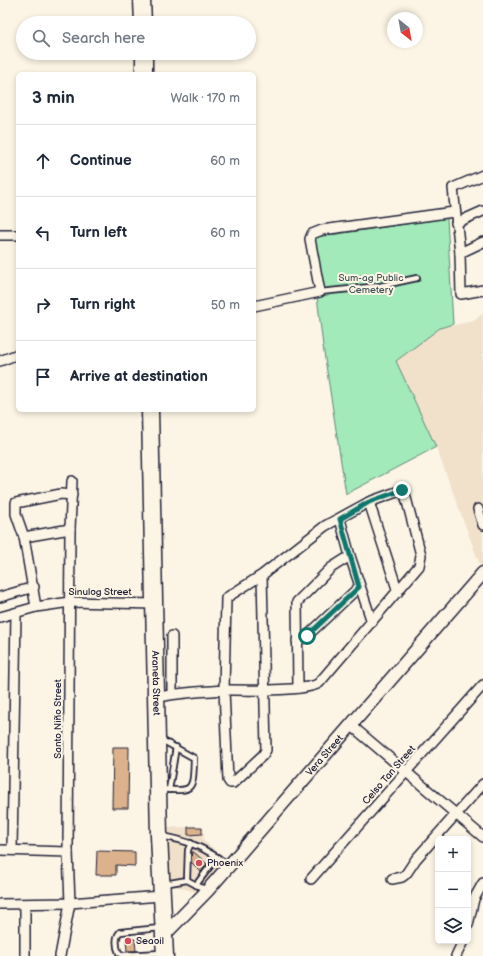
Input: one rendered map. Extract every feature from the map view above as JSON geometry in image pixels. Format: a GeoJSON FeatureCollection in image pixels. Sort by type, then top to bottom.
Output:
{"type":"FeatureCollection","features":[{"type":"Feature","properties":{"kind":"highway"},"geometry":{"type":"LineString","coordinates":[[142,0],[143,16]]}},
{"type":"Feature","properties":{"kind":"highway"},"geometry":{"type":"LineString","coordinates":[[144,60],[144,72]]}},
{"type":"Feature","properties":{"kind":"highway","name":"Araneta Street"},"geometry":{"type":"LineString","coordinates":[[150,412],[157,737],[163,789],[159,836],[165,955]]}},
{"type":"Feature","properties":{"kind":"street"},"geometry":{"type":"LineString","coordinates":[[483,175],[453,188],[454,212],[460,253],[461,294],[483,290]]}},
{"type":"Feature","properties":{"kind":"street"},"geometry":{"type":"LineString","coordinates":[[456,224],[483,211]]}},
{"type":"Feature","properties":{"kind":"street"},"geometry":{"type":"LineString","coordinates":[[256,306],[320,292],[310,238],[312,234],[322,230],[454,212]]}},
{"type":"Feature","properties":{"kind":"street"},"geometry":{"type":"LineString","coordinates":[[0,236],[16,235]]}},
{"type":"Feature","properties":{"kind":"street"},"geometry":{"type":"LineString","coordinates":[[460,253],[483,242]]}},
{"type":"Feature","properties":{"kind":"street"},"geometry":{"type":"LineString","coordinates":[[0,361],[16,355]]}},
{"type":"Feature","properties":{"kind":"street","name":"Santo Niño Street"},"geometry":{"type":"LineString","coordinates":[[60,956],[70,903],[68,852],[70,529],[72,481]]}},
{"type":"Feature","properties":{"kind":"street"},"geometry":{"type":"LineString","coordinates":[[156,698],[172,694],[224,690],[266,689],[298,688],[314,686],[319,683],[398,592],[421,560],[405,494],[402,490],[396,491],[369,502],[311,536],[262,575],[228,596],[225,601],[224,690],[228,780],[230,783],[233,783],[265,753],[266,689],[262,575]]}},
{"type":"Feature","properties":{"kind":"street"},"geometry":{"type":"LineString","coordinates":[[36,607],[34,587],[24,537],[16,514],[16,502],[61,494],[72,495]]}},
{"type":"Feature","properties":{"kind":"street"},"geometry":{"type":"LineString","coordinates":[[369,502],[398,592]]}},
{"type":"Feature","properties":{"kind":"street"},"geometry":{"type":"LineString","coordinates":[[478,509],[483,525]]}},
{"type":"Feature","properties":{"kind":"street"},"geometry":{"type":"LineString","coordinates":[[340,519],[359,587],[372,622]]}},
{"type":"Feature","properties":{"kind":"street"},"geometry":{"type":"LineString","coordinates":[[24,537],[70,529]]}},
{"type":"Feature","properties":{"kind":"street"},"geometry":{"type":"LineString","coordinates":[[298,688],[297,602],[331,568],[350,556]]}},
{"type":"Feature","properties":{"kind":"street","name":"Vera Street"},"geometry":{"type":"LineString","coordinates":[[164,931],[207,891],[483,574]]}},
{"type":"Feature","properties":{"kind":"street"},"geometry":{"type":"LineString","coordinates":[[0,597],[34,587]]}},
{"type":"Feature","properties":{"kind":"street"},"geometry":{"type":"LineString","coordinates":[[297,641],[307,636],[359,587]]}},
{"type":"Feature","properties":{"kind":"street","name":"Sinulog Street"},"geometry":{"type":"LineString","coordinates":[[0,617],[36,607],[70,602],[154,604]]}},
{"type":"Feature","properties":{"kind":"street"},"geometry":{"type":"LineString","coordinates":[[12,850],[16,613]]}},
{"type":"Feature","properties":{"kind":"street"},"geometry":{"type":"LineString","coordinates":[[172,636],[172,694]]}},
{"type":"Feature","properties":{"kind":"street","name":"Celso Tan Street"},"geometry":{"type":"LineString","coordinates":[[311,879],[483,685]]}},
{"type":"Feature","properties":{"kind":"street"},"geometry":{"type":"LineString","coordinates":[[352,726],[408,771],[483,837]]}},
{"type":"Feature","properties":{"kind":"street"},"geometry":{"type":"LineString","coordinates":[[392,879],[402,877],[406,874],[416,859],[483,784]]}},
{"type":"Feature","properties":{"kind":"street"},"geometry":{"type":"LineString","coordinates":[[0,850],[68,852]]}},
{"type":"Feature","properties":{"kind":"street"},"geometry":{"type":"LineString","coordinates":[[471,912],[474,899],[483,882]]}},
{"type":"Feature","properties":{"kind":"street"},"geometry":{"type":"LineString","coordinates":[[0,904],[70,903],[161,890]]}},
{"type":"Feature","properties":{"kind":"street"},"geometry":{"type":"LineString","coordinates":[[25,904],[25,956]]}},
{"type":"Feature","properties":{"kind":"street"},"geometry":{"type":"LineString","coordinates":[[456,956],[462,944]]}},
{"type":"Feature","properties":{"kind":"lane"},"geometry":{"type":"LineString","coordinates":[[320,292],[380,286],[417,278]]}},
{"type":"Feature","properties":{"kind":"lane"},"geometry":{"type":"LineString","coordinates":[[157,737],[176,747],[194,758],[193,783],[188,789],[182,791],[163,789],[176,747]]}},
{"type":"Feature","properties":{"kind":"lane"},"geometry":{"type":"LineString","coordinates":[[159,836],[191,843],[229,865]]}},
{"type":"Feature","properties":{"kind":"lane"},"geometry":{"type":"LineString","coordinates":[[187,880],[188,850],[191,843]]}},
{"type":"Feature","properties":{"kind":"lane"},"geometry":{"type":"LineString","coordinates":[[196,885],[217,857]]}},
{"type":"Feature","properties":{"kind":"lane"},"geometry":{"type":"LineString","coordinates":[[161,890],[187,880]]}},
{"type":"Feature","properties":{"kind":"lane"},"geometry":{"type":"LineString","coordinates":[[187,880],[207,891]]}},
{"type":"Feature","properties":{"kind":"lane"},"geometry":{"type":"LineString","coordinates":[[164,931],[120,932],[116,937],[117,950],[120,953],[165,955]]}},
{"type":"Feature","properties":{"kind":"shaded area"},"geometry":{"type":"Polygon","coordinates":[[[483,313],[483,566],[481,568],[436,447],[396,361],[440,328],[474,321],[483,313]]]}},
{"type":"Feature","properties":{"kind":"shaded area"},"geometry":{"type":"Polygon","coordinates":[[[164,827],[203,827],[204,841],[228,860],[199,893],[168,884],[164,827]]]}},
{"type":"Feature","properties":{"kind":"green space","name":"Sum-ag Public Cemetery"},"geometry":{"type":"Polygon","coordinates":[[[447,218],[453,324],[440,328],[396,361],[436,447],[346,494],[323,346],[310,238],[447,218]]]}},
{"type":"Feature","properties":{"kind":"building"},"geometry":{"type":"Polygon","coordinates":[[[113,747],[129,747],[128,808],[112,808],[113,747]]]}},
{"type":"Feature","properties":{"kind":"building"},"geometry":{"type":"Polygon","coordinates":[[[188,827],[202,827],[202,834],[188,835],[188,827]]]}},
{"type":"Feature","properties":{"kind":"building"},"geometry":{"type":"Polygon","coordinates":[[[97,851],[135,852],[135,866],[116,865],[116,875],[96,875],[97,851]]]}},
{"type":"Feature","properties":{"kind":"building","name":"Phoenix"},"geometry":{"type":"Polygon","coordinates":[[[192,852],[194,852],[207,864],[201,872],[191,862],[192,852]]]}},
{"type":"Feature","properties":{"kind":"building"},"geometry":{"type":"Polygon","coordinates":[[[126,939],[135,939],[136,951],[127,951],[126,939]]]}},
{"type":"Feature","properties":{"kind":"place","name":"Phoenix"},"geometry":{"type":"Point","coordinates":[199,863]}},
{"type":"Feature","properties":{"kind":"place","name":"Seaoil"},"geometry":{"type":"Point","coordinates":[128,941]}},
{"type":"Feature","properties":{"kind":"route"},"geometry":{"type":"LineString","coordinates":[[307,636],[359,587],[340,519],[369,502],[402,490]]}}]}
